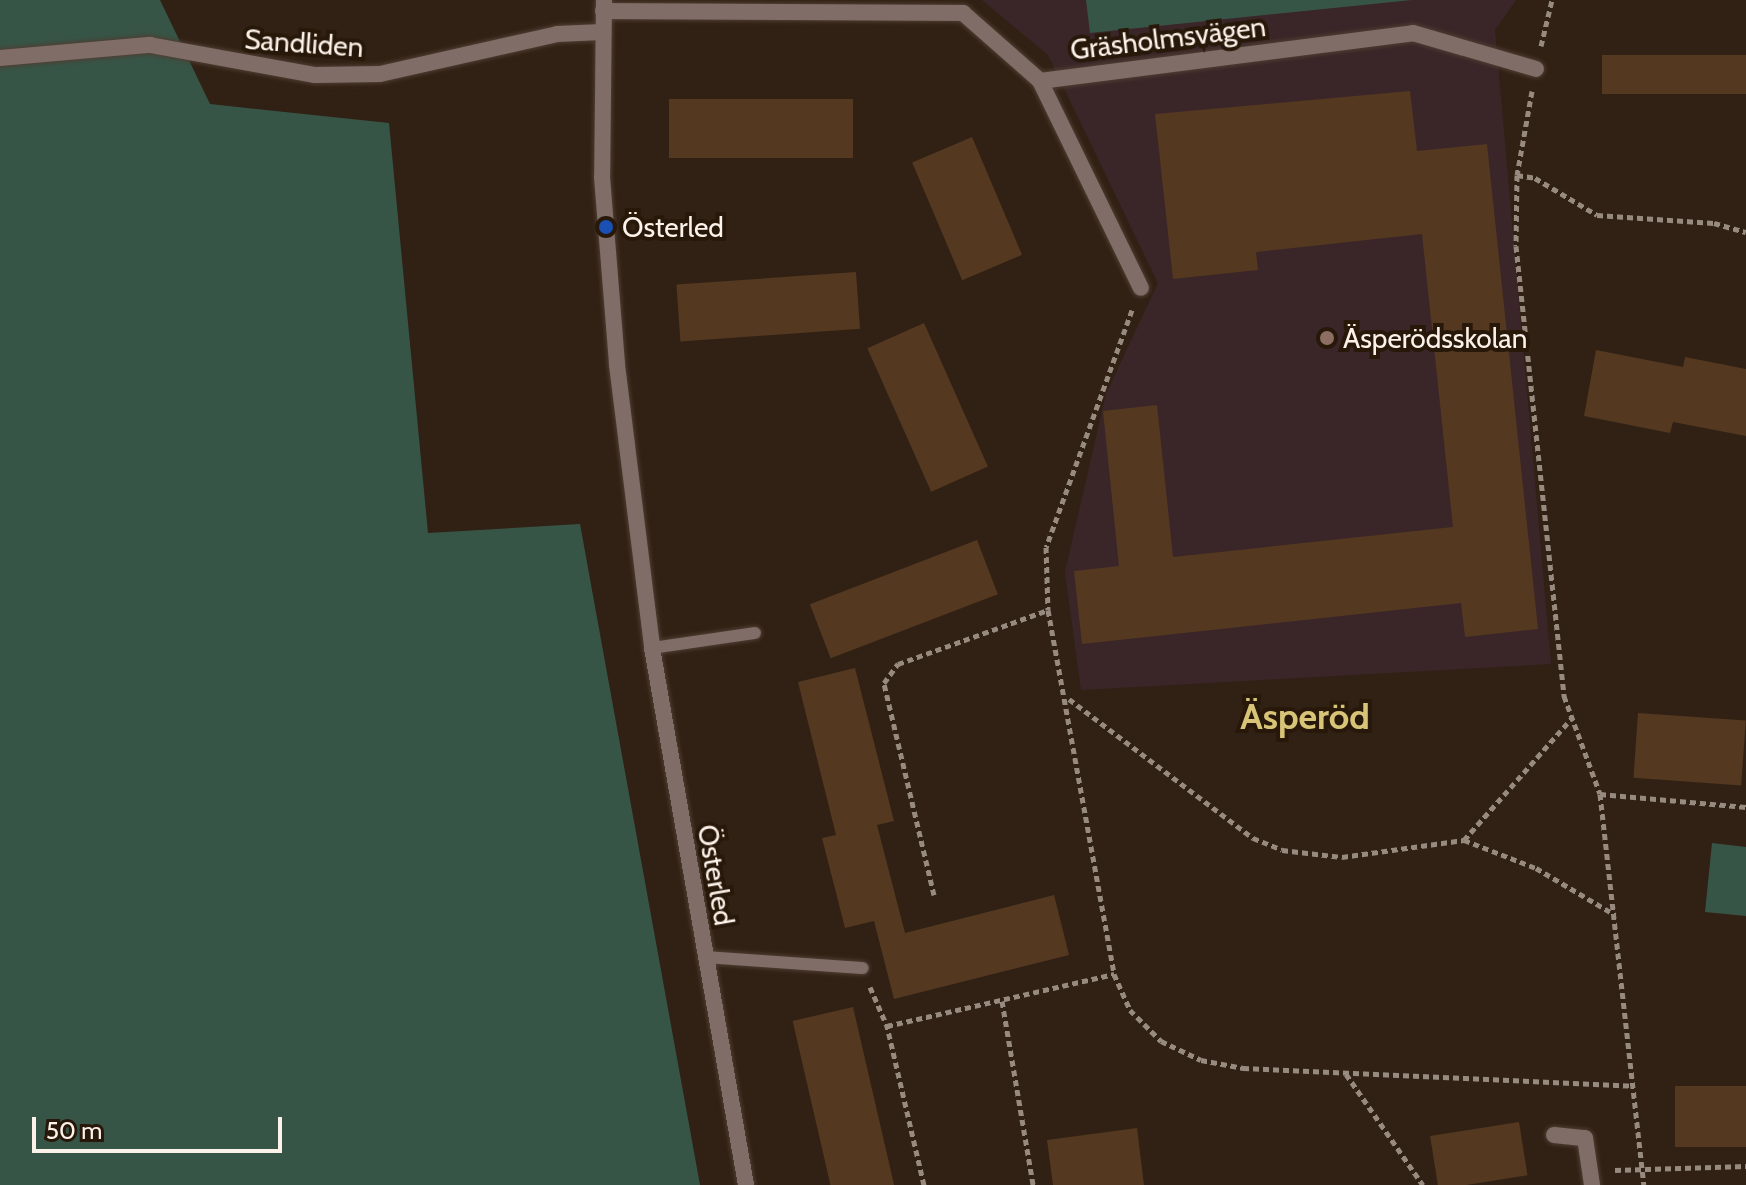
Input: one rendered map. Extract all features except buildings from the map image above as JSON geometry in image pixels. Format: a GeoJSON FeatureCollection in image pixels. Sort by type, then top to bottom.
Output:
{"type":"FeatureCollection","features":[{"type":"Feature","properties":{"kind":"street","name":"Gräsholmsvägen"},"geometry":{"type":"LineString","coordinates":[[603,6],[963,13],[1040,81],[1141,288]]}},
{"type":"Feature","properties":{"kind":"street","name":"Österled"},"geometry":{"type":"LineString","coordinates":[[603,6],[602,177],[617,365],[652,648],[746,1185]]}},
{"type":"Feature","properties":{"kind":"street","name":"Sandliden"},"geometry":{"type":"LineString","coordinates":[[0,58],[150,45],[315,75],[380,74],[557,34],[602,32]]}},
{"type":"Feature","properties":{"kind":"street","name":"Gräsholmsvägen"},"geometry":{"type":"LineString","coordinates":[[1040,81],[1413,33],[1536,69]]}},
{"type":"Feature","properties":{"kind":"street"},"geometry":{"type":"LineString","coordinates":[[1554,1135],[1585,1138],[1591,1178]]}},
{"type":"Feature","properties":{"kind":"lane"},"geometry":{"type":"LineString","coordinates":[[652,648],[755,633]]}},
{"type":"Feature","properties":{"kind":"lane"},"geometry":{"type":"LineString","coordinates":[[704,957],[863,968]]}},
{"type":"Feature","properties":{"kind":"path"},"geometry":{"type":"LineString","coordinates":[[1552,0],[1517,175],[1516,246],[1572,717],[1600,794],[1644,1185]]}},
{"type":"Feature","properties":{"kind":"path"},"geometry":{"type":"LineString","coordinates":[[1517,175],[1535,178],[1597,215],[1714,223],[1746,232]]}},
{"type":"Feature","properties":{"kind":"path"},"geometry":{"type":"LineString","coordinates":[[1141,288],[1046,547],[1048,610],[1068,699],[1114,974],[1130,1010],[1161,1041],[1201,1060],[1346,1073],[1633,1086]]}},
{"type":"Feature","properties":{"kind":"path"},"geometry":{"type":"LineString","coordinates":[[934,895],[884,683],[898,664],[1048,610]]}},
{"type":"Feature","properties":{"kind":"path"},"geometry":{"type":"LineString","coordinates":[[1068,699],[1253,838],[1282,850],[1342,857],[1464,840],[1536,868],[1615,915]]}},
{"type":"Feature","properties":{"kind":"path"},"geometry":{"type":"LineString","coordinates":[[1464,840],[1572,717]]}},
{"type":"Feature","properties":{"kind":"path"},"geometry":{"type":"LineString","coordinates":[[1600,794],[1746,807]]}},
{"type":"Feature","properties":{"kind":"path"},"geometry":{"type":"LineString","coordinates":[[863,968],[887,1026],[924,1185]]}},
{"type":"Feature","properties":{"kind":"path"},"geometry":{"type":"LineString","coordinates":[[887,1026],[1114,974]]}},
{"type":"Feature","properties":{"kind":"path"},"geometry":{"type":"LineString","coordinates":[[1002,1000],[1033,1185]]}},
{"type":"Feature","properties":{"kind":"path"},"geometry":{"type":"LineString","coordinates":[[1346,1073],[1423,1185]]}},
{"type":"Feature","properties":{"kind":"path"},"geometry":{"type":"LineString","coordinates":[[1591,1178],[1643,1169],[1746,1166]]}},
{"type":"Feature","properties":{"kind":"shaded area","name":"Äsperödsskolan"},"geometry":{"type":"Polygon","coordinates":[[[982,0],[1516,0],[1495,30],[1551,664],[1081,690],[1065,572],[1106,394],[1158,283],[1048,55],[982,0]]]}},
{"type":"Feature","properties":{"kind":"green space"},"geometry":{"type":"Polygon","coordinates":[[[0,0],[160,0],[210,104],[389,123],[428,533],[580,524],[700,1185],[0,1185],[0,0]]]}},
{"type":"Feature","properties":{"kind":"green space"},"geometry":{"type":"Polygon","coordinates":[[[1086,0],[1412,0],[1090,33],[1086,0]]]}},
{"type":"Feature","properties":{"kind":"green space"},"geometry":{"type":"Polygon","coordinates":[[[1712,843],[1746,847],[1746,916],[1705,912],[1712,843]]]}},
{"type":"Feature","properties":{"kind":"place","name":"Österled"},"geometry":{"type":"Point","coordinates":[606,227]}},
{"type":"Feature","properties":{"kind":"place","name":"Äsperödsskolan"},"geometry":{"type":"Point","coordinates":[1327,338]}},
{"type":"Feature","properties":{"kind":"district","name":"Äsperöd"},"geometry":{"type":"Point","coordinates":[1305,717]}}]}
